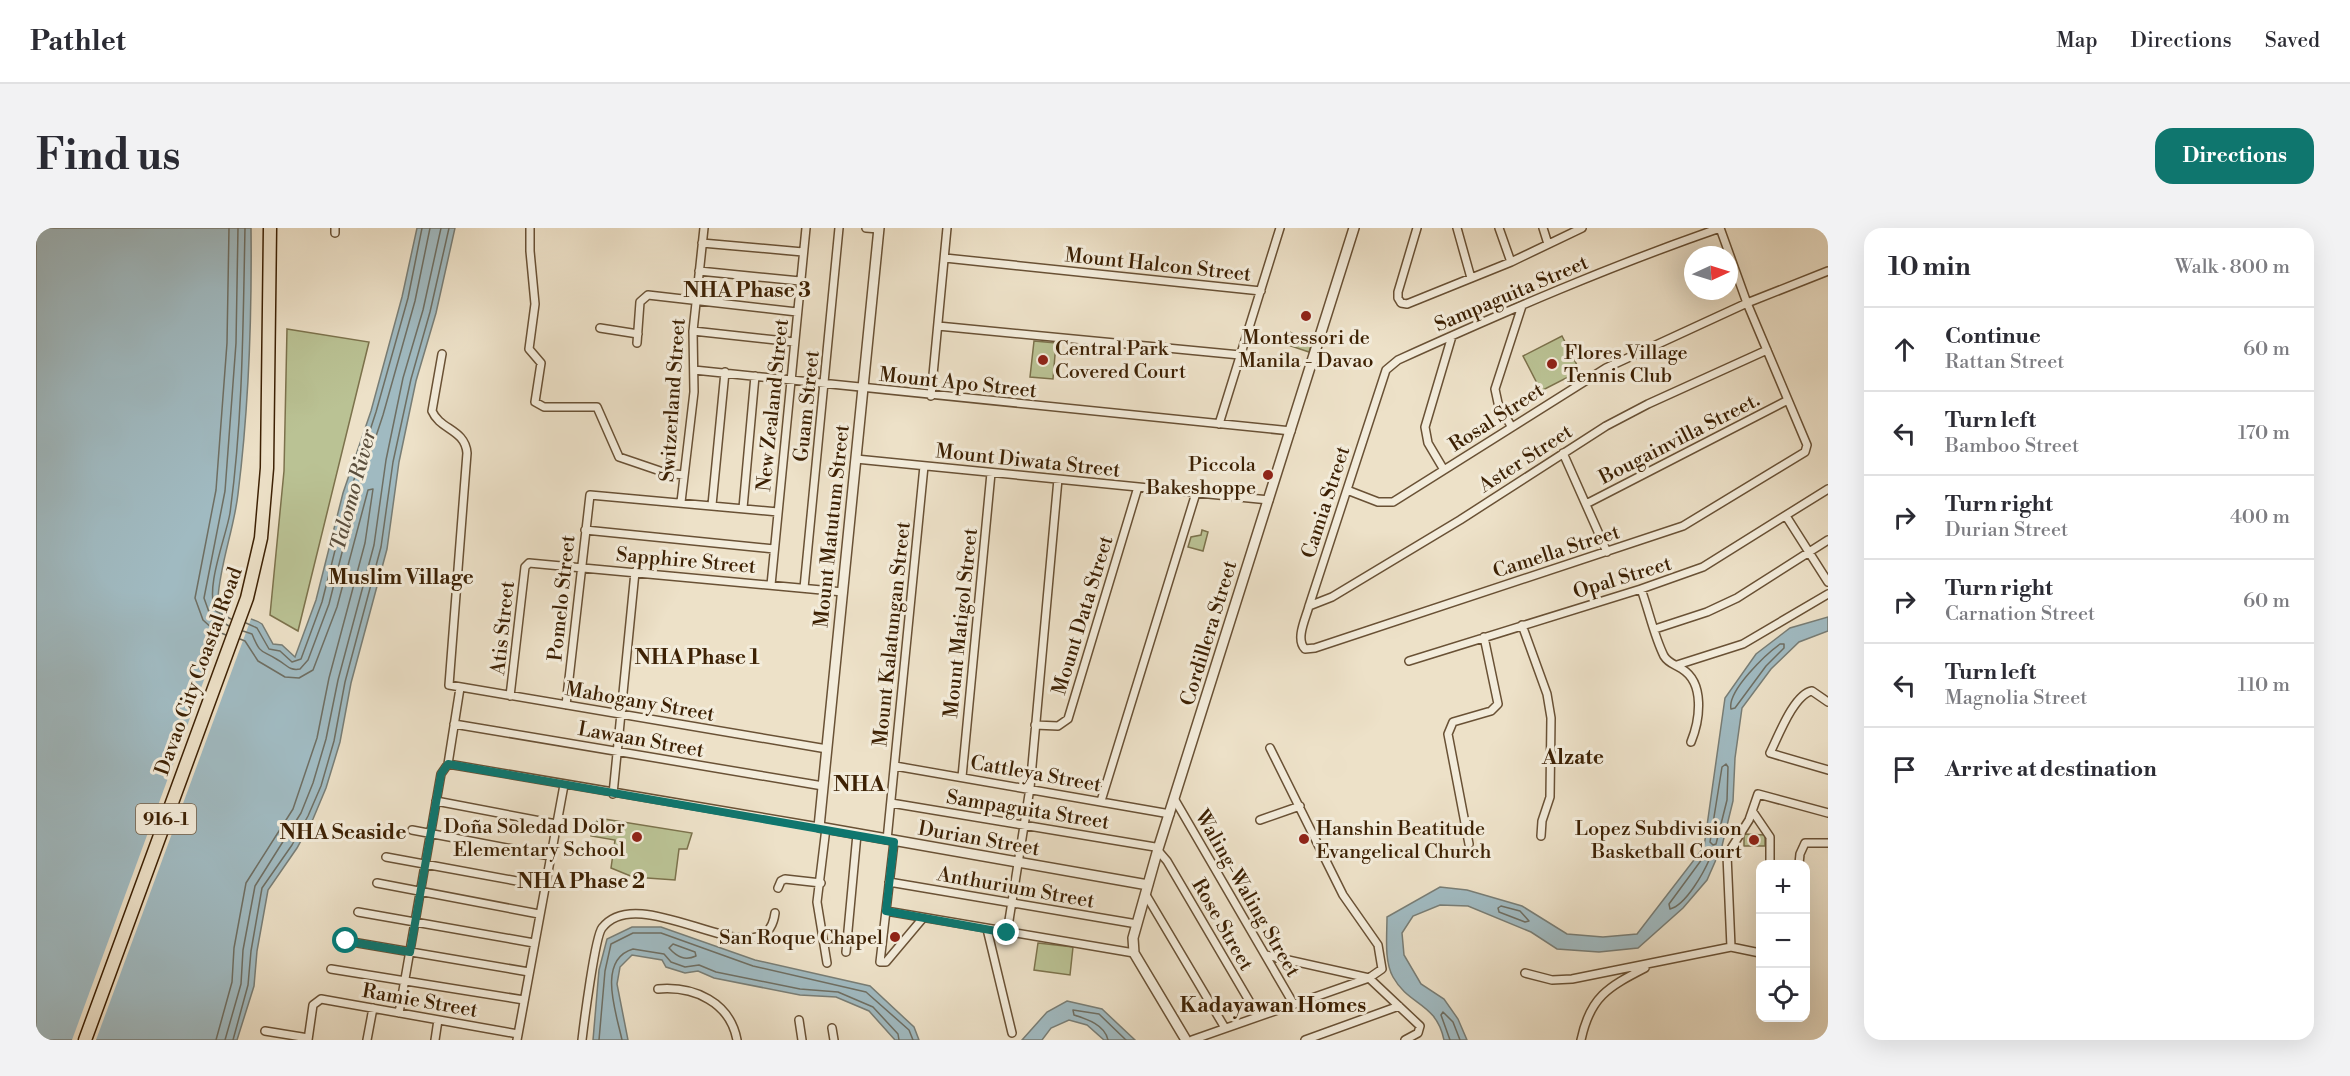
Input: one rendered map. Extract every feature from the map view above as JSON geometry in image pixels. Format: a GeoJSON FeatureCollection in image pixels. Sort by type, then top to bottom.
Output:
{"type":"FeatureCollection","features":[{"type":"Feature","properties":{"kind":"main road","name":"Davao City Coastal Road"},"geometry":{"type":"LineString","coordinates":[[85,1040],[247,598],[261,538],[267,468],[270,228]]}},
{"type":"Feature","properties":{"kind":"street"},"geometry":{"type":"LineString","coordinates":[[530,228],[535,304],[529,350],[541,363],[536,402],[544,406],[597,407],[619,457],[666,473],[684,475]]}},
{"type":"Feature","properties":{"kind":"street","name":"Switzerland Street"},"geometry":{"type":"LineString","coordinates":[[681,502],[694,370],[693,331],[704,228]]}},
{"type":"Feature","properties":{"kind":"street","name":"New Zealand Street"},"geometry":{"type":"LineString","coordinates":[[771,585],[806,228]]}},
{"type":"Feature","properties":{"kind":"street","name":"Guam Street"},"geometry":{"type":"LineString","coordinates":[[804,588],[839,228]]}},
{"type":"Feature","properties":{"kind":"street"},"geometry":{"type":"LineString","coordinates":[[866,228],[879,229]]}},
{"type":"Feature","properties":{"kind":"street"},"geometry":{"type":"LineString","coordinates":[[931,396],[947,228]]}},
{"type":"Feature","properties":{"kind":"street"},"geometry":{"type":"LineString","coordinates":[[1219,424],[1281,228]]}},
{"type":"Feature","properties":{"kind":"street","name":"Cordillera Street"},"geometry":{"type":"LineString","coordinates":[[1134,953],[1133,943],[1137,924],[1158,849],[1354,228]]}},
{"type":"Feature","properties":{"kind":"street"},"geometry":{"type":"LineString","coordinates":[[1417,228],[1398,292],[1399,302],[1407,304],[1511,262],[1582,228]]}},
{"type":"Feature","properties":{"kind":"street"},"geometry":{"type":"LineString","coordinates":[[1457,228],[1471,278]]}},
{"type":"Feature","properties":{"kind":"street"},"geometry":{"type":"LineString","coordinates":[[1499,228],[1511,262]]}},
{"type":"Feature","properties":{"kind":"street"},"geometry":{"type":"LineString","coordinates":[[1543,228],[1548,244]]}},
{"type":"Feature","properties":{"kind":"street"},"geometry":{"type":"LineString","coordinates":[[1720,228],[1747,303],[1788,400]]}},
{"type":"Feature","properties":{"kind":"street","name":"Sampaguita Street"},"geometry":{"type":"LineString","coordinates":[[1386,370],[1398,360],[1522,306],[1648,253],[1720,228]]}},
{"type":"Feature","properties":{"kind":"street","name":"Mount Matutum Street"},"geometry":{"type":"LineString","coordinates":[[827,963],[818,908],[821,883],[823,786],[879,229]]}},
{"type":"Feature","properties":{"kind":"street"},"geometry":{"type":"LineString","coordinates":[[702,243],[803,252]]}},
{"type":"Feature","properties":{"kind":"street","name":"Mount Halcon Street"},"geometry":{"type":"LineString","coordinates":[[945,258],[1260,291]]}},
{"type":"Feature","properties":{"kind":"street"},"geometry":{"type":"LineString","coordinates":[[699,271],[800,281]]}},
{"type":"Feature","properties":{"kind":"street","name":"Rosal Street"},"geometry":{"type":"LineString","coordinates":[[1347,490],[1382,503],[1393,502],[1606,368],[1747,303],[1828,271]]}},
{"type":"Feature","properties":{"kind":"street"},"geometry":{"type":"LineString","coordinates":[[637,343],[639,307],[645,296],[797,312]]}},
{"type":"Feature","properties":{"kind":"street"},"geometry":{"type":"LineString","coordinates":[[1511,426],[1498,404],[1495,389],[1522,306]]}},
{"type":"Feature","properties":{"kind":"street"},"geometry":{"type":"LineString","coordinates":[[938,326],[1240,355]]}},
{"type":"Feature","properties":{"kind":"street"},"geometry":{"type":"LineString","coordinates":[[600,328],[638,334]]}},
{"type":"Feature","properties":{"kind":"street"},"geometry":{"type":"LineString","coordinates":[[693,331],[794,342]]}},
{"type":"Feature","properties":{"kind":"street"},"geometry":{"type":"LineString","coordinates":[[1444,470],[1428,443],[1425,427],[1452,336]]}},
{"type":"Feature","properties":{"kind":"street","name":"Aster Street"},"geometry":{"type":"LineString","coordinates":[[1309,606],[1342,591],[1563,453],[1640,408],[1767,350]]}},
{"type":"Feature","properties":{"kind":"street","name":"Mahogany Street"},"geometry":{"type":"LineString","coordinates":[[442,354],[432,411],[437,418],[462,436],[467,453],[463,530],[448,684],[827,749]]}},
{"type":"Feature","properties":{"kind":"street","name":"Mount Apo Street"},"geometry":{"type":"LineString","coordinates":[[694,370],[1291,431]]}},
{"type":"Feature","properties":{"kind":"street","name":"Camia Street"},"geometry":{"type":"LineString","coordinates":[[1301,646],[1300,637],[1309,606],[1386,370]]}},
{"type":"Feature","properties":{"kind":"street"},"geometry":{"type":"LineString","coordinates":[[712,505],[725,372]]}},
{"type":"Feature","properties":{"kind":"street"},"geometry":{"type":"LineString","coordinates":[[743,508],[755,376]]}},
{"type":"Feature","properties":{"kind":"street","name":"Camella Street"},"geometry":{"type":"LineString","coordinates":[[1301,646],[1305,649],[1315,648],[1683,526],[1807,450],[1788,400]]}},
{"type":"Feature","properties":{"kind":"street","name":"Bougainvilla Street."},"geometry":{"type":"LineString","coordinates":[[1586,504],[1788,400]]}},
{"type":"Feature","properties":{"kind":"street"},"geometry":{"type":"LineString","coordinates":[[1563,453],[1607,552]]}},
{"type":"Feature","properties":{"kind":"street","name":"Mount Diwata Street"},"geometry":{"type":"LineString","coordinates":[[856,459],[1269,500]]}},
{"type":"Feature","properties":{"kind":"street","name":"Mount Kalatungan Street"},"geometry":{"type":"LineString","coordinates":[[923,918],[886,962],[881,964],[879,961],[889,882],[891,803],[924,466]]}},
{"type":"Feature","properties":{"kind":"street","name":"Mount Matigol Street"},"geometry":{"type":"LineString","coordinates":[[962,777],[991,473]]}},
{"type":"Feature","properties":{"kind":"street"},"geometry":{"type":"LineString","coordinates":[[1007,933],[1030,788],[1058,479]]}},
{"type":"Feature","properties":{"kind":"street","name":"Mount Data Street"},"geometry":{"type":"LineString","coordinates":[[1035,725],[1062,725],[1068,719],[1138,487]]}},
{"type":"Feature","properties":{"kind":"street","name":"Opal Street"},"geometry":{"type":"LineString","coordinates":[[1409,661],[1641,589],[1703,567],[1828,489]]}},
{"type":"Feature","properties":{"kind":"street"},"geometry":{"type":"LineString","coordinates":[[1101,801],[1196,493]]}},
{"type":"Feature","properties":{"kind":"street","name":"Pomelo Street"},"geometry":{"type":"LineString","coordinates":[[566,705],[590,495],[681,502]]}},
{"type":"Feature","properties":{"kind":"street"},"geometry":{"type":"LineString","coordinates":[[681,502],[778,512]]}},
{"type":"Feature","properties":{"kind":"street"},"geometry":{"type":"LineString","coordinates":[[1786,516],[1828,582]]}},
{"type":"Feature","properties":{"kind":"street"},"geometry":{"type":"LineString","coordinates":[[585,530],[774,549]]}},
{"type":"Feature","properties":{"kind":"street"},"geometry":{"type":"LineString","coordinates":[[1654,628],[1722,606],[1828,540]]}},
{"type":"Feature","properties":{"kind":"street","name":"Sapphire Street"},"geometry":{"type":"LineString","coordinates":[[527,564],[843,592]]}},
{"type":"Feature","properties":{"kind":"street","name":"Atis Street"},"geometry":{"type":"LineString","coordinates":[[510,696],[527,564]]}},
{"type":"Feature","properties":{"kind":"street"},"geometry":{"type":"LineString","coordinates":[[613,794],[635,572]]}},
{"type":"Feature","properties":{"kind":"street"},"geometry":{"type":"LineString","coordinates":[[1641,589],[1663,654],[1671,664],[1691,676],[1698,693],[1697,719],[1690,742]]}},
{"type":"Feature","properties":{"kind":"street"},"geometry":{"type":"LineString","coordinates":[[1675,665],[1743,645],[1828,594]]}},
{"type":"Feature","properties":{"kind":"street"},"geometry":{"type":"LineString","coordinates":[[1522,625],[1547,694],[1551,718],[1550,797],[1542,821],[1541,836]]}},
{"type":"Feature","properties":{"kind":"street"},"geometry":{"type":"LineString","coordinates":[[1469,844],[1448,734],[1453,722],[1491,711],[1498,704],[1484,637]]}},
{"type":"Feature","properties":{"kind":"street"},"geometry":{"type":"LineString","coordinates":[[399,1013],[441,774],[448,764],[460,687]]}},
{"type":"Feature","properties":{"kind":"street"},"geometry":{"type":"LineString","coordinates":[[1828,702],[1812,691],[1804,694],[1793,709],[1770,753],[1828,770]]}},
{"type":"Feature","properties":{"kind":"street","name":"Lawaan Street"},"geometry":{"type":"LineString","coordinates":[[454,724],[823,786]]}},
{"type":"Feature","properties":{"kind":"street"},"geometry":{"type":"LineString","coordinates":[[1192,1040],[1369,978],[1382,969],[1378,945],[1343,894],[1270,748]]}},
{"type":"Feature","properties":{"kind":"street","name":"Durian Street"},"geometry":{"type":"LineString","coordinates":[[448,764],[1148,885]]}},
{"type":"Feature","properties":{"kind":"street","name":"Cattleya Street"},"geometry":{"type":"LineString","coordinates":[[895,765],[1170,814]]}},
{"type":"Feature","properties":{"kind":"street"},"geometry":{"type":"LineString","coordinates":[[518,1037],[564,785]]}},
{"type":"Feature","properties":{"kind":"street"},"geometry":{"type":"LineString","coordinates":[[1730,947],[1727,855],[1753,812],[1758,794],[1828,813]]}},
{"type":"Feature","properties":{"kind":"street","name":"Waling-Waling Street"},"geometry":{"type":"LineString","coordinates":[[1175,800],[1293,1003]]}},
{"type":"Feature","properties":{"kind":"street"},"geometry":{"type":"LineString","coordinates":[[436,801],[556,824]]}},
{"type":"Feature","properties":{"kind":"street","name":"Sampaguita Street"},"geometry":{"type":"LineString","coordinates":[[891,803],[1146,844],[1158,849]]}},
{"type":"Feature","properties":{"kind":"street"},"geometry":{"type":"LineString","coordinates":[[1260,820],[1300,806]]}},
{"type":"Feature","properties":{"kind":"street"},"geometry":{"type":"LineString","coordinates":[[1753,812],[1770,837],[1770,860]]}},
{"type":"Feature","properties":{"kind":"street"},"geometry":{"type":"LineString","coordinates":[[412,830],[550,856]]}},
{"type":"Feature","properties":{"kind":"street"},"geometry":{"type":"LineString","coordinates":[[846,952],[857,834]]}},
{"type":"Feature","properties":{"kind":"street"},"geometry":{"type":"LineString","coordinates":[[1800,860],[1805,843],[1818,841],[1828,843]]}},
{"type":"Feature","properties":{"kind":"street","name":"Rose Street"},"geometry":{"type":"LineString","coordinates":[[1158,849],[1258,1016]]}},
{"type":"Feature","properties":{"kind":"street"},"geometry":{"type":"LineString","coordinates":[[386,857],[544,886]]}},
{"type":"Feature","properties":{"kind":"street"},"geometry":{"type":"LineString","coordinates":[[778,888],[781,881],[785,879],[821,883]]}},
{"type":"Feature","properties":{"kind":"street","name":"Anthurium Street"},"geometry":{"type":"LineString","coordinates":[[889,882],[1137,924]]}},
{"type":"Feature","properties":{"kind":"street"},"geometry":{"type":"LineString","coordinates":[[377,883],[539,914]]}},
{"type":"Feature","properties":{"kind":"street"},"geometry":{"type":"LineString","coordinates":[[1146,895],[1224,1028]]}},
{"type":"Feature","properties":{"kind":"street"},"geometry":{"type":"LineString","coordinates":[[886,911],[1134,953],[1186,1040]]}},
{"type":"Feature","properties":{"kind":"street"},"geometry":{"type":"LineString","coordinates":[[358,912],[534,943]]}},
{"type":"Feature","properties":{"kind":"street"},"geometry":{"type":"LineString","coordinates":[[582,1040],[601,929],[615,916],[642,914],[664,917],[741,939],[758,939],[770,930],[775,914]]}},
{"type":"Feature","properties":{"kind":"street"},"geometry":{"type":"LineString","coordinates":[[987,929],[1012,1033]]}},
{"type":"Feature","properties":{"kind":"street"},"geometry":{"type":"LineString","coordinates":[[346,941],[529,972]]}},
{"type":"Feature","properties":{"kind":"street"},"geometry":{"type":"LineString","coordinates":[[1525,973],[1552,980],[1564,980],[1730,947],[1756,951]]}},
{"type":"Feature","properties":{"kind":"street"},"geometry":{"type":"LineString","coordinates":[[1266,955],[1369,978],[1420,1026],[1418,1033],[1405,1040]]}},
{"type":"Feature","properties":{"kind":"street"},"geometry":{"type":"LineString","coordinates":[[1581,1040],[1584,1025],[1602,993],[1655,963]]}},
{"type":"Feature","properties":{"kind":"street"},"geometry":{"type":"LineString","coordinates":[[331,969],[524,1000]]}},
{"type":"Feature","properties":{"kind":"street"},"geometry":{"type":"LineString","coordinates":[[658,989],[684,989],[715,1004],[727,1013],[734,1025],[737,1040]]}},
{"type":"Feature","properties":{"kind":"street","name":"Ramie Street"},"geometry":{"type":"LineString","coordinates":[[308,1039],[316,1000],[373,1008],[518,1037]]}},
{"type":"Feature","properties":{"kind":"street"},"geometry":{"type":"LineString","coordinates":[[1305,1040],[1399,1006]]}},
{"type":"Feature","properties":{"kind":"street"},"geometry":{"type":"LineString","coordinates":[[369,1040],[373,1008]]}},
{"type":"Feature","properties":{"kind":"street"},"geometry":{"type":"LineString","coordinates":[[435,1040],[438,1020]]}},
{"type":"Feature","properties":{"kind":"street"},"geometry":{"type":"LineString","coordinates":[[799,1020],[802,1040]]}},
{"type":"Feature","properties":{"kind":"street"},"geometry":{"type":"LineString","coordinates":[[832,1028],[834,1040]]}},
{"type":"Feature","properties":{"kind":"street"},"geometry":{"type":"LineString","coordinates":[[265,1031],[308,1039]]}},
{"type":"Feature","properties":{"kind":"green space"},"geometry":{"type":"Polygon","coordinates":[[[287,329],[369,342],[298,631],[270,615],[284,471],[287,329]]]}},
{"type":"Feature","properties":{"kind":"green space"},"geometry":{"type":"Polygon","coordinates":[[[1286,331],[1313,340],[1309,352],[1282,343],[1286,331]]]}},
{"type":"Feature","properties":{"kind":"green space","name":"Flores Village Tennis Club"},"geometry":{"type":"Polygon","coordinates":[[[1562,336],[1580,371],[1541,391],[1523,356],[1562,336]]]}},
{"type":"Feature","properties":{"kind":"green space","name":"Central Park Covered Court"},"geometry":{"type":"Polygon","coordinates":[[[1034,341],[1056,343],[1053,379],[1030,377],[1034,341]]]}},
{"type":"Feature","properties":{"kind":"green space"},"geometry":{"type":"Polygon","coordinates":[[[1202,530],[1208,532],[1203,551],[1188,547],[1191,537],[1201,535],[1202,530]]]}},
{"type":"Feature","properties":{"kind":"green space"},"geometry":{"type":"Polygon","coordinates":[[[598,818],[692,833],[687,849],[679,849],[675,880],[633,877],[611,868],[615,840],[591,836],[593,822],[597,822],[598,818]]]}},
{"type":"Feature","properties":{"kind":"green space","name":"Lopez Subdivision Basketball Court"},"geometry":{"type":"Polygon","coordinates":[[[1744,834],[1765,835],[1765,846],[1744,846],[1744,834]]]}},
{"type":"Feature","properties":{"kind":"green space"},"geometry":{"type":"Polygon","coordinates":[[[1038,943],[1073,947],[1070,975],[1034,970],[1038,943]]]}},
{"type":"Feature","properties":{"kind":"water","name":"Talomo River"},"geometry":{"type":"Polygon","coordinates":[[[36,228],[251,228],[250,328],[245,428],[236,507],[221,572],[218,598],[220,604],[230,612],[262,624],[273,644],[282,645],[295,657],[316,600],[343,493],[371,411],[402,297],[417,228],[455,228],[436,313],[416,381],[399,462],[387,549],[351,683],[340,742],[326,788],[313,819],[297,848],[268,890],[257,951],[254,986],[237,1040],[36,1040],[36,228]]]}},
{"type":"Feature","properties":{"kind":"water"},"geometry":{"type":"Polygon","coordinates":[[[1828,617],[1828,631],[1799,642],[1771,669],[1742,708],[1735,758],[1733,801],[1722,846],[1707,880],[1683,908],[1638,948],[1599,952],[1557,949],[1531,932],[1468,906],[1440,905],[1413,916],[1402,933],[1404,955],[1421,984],[1444,999],[1458,1019],[1467,1040],[1444,1040],[1435,1018],[1399,986],[1390,971],[1387,956],[1387,917],[1440,887],[1467,890],[1522,906],[1567,934],[1603,937],[1637,934],[1704,847],[1725,698],[1756,654],[1790,628],[1828,617]]]}},
{"type":"Feature","properties":{"kind":"water"},"geometry":{"type":"Polygon","coordinates":[[[632,927],[661,927],[755,960],[870,986],[914,1027],[919,1040],[895,1040],[869,1011],[836,997],[800,995],[714,978],[698,971],[685,973],[666,967],[662,960],[632,955],[620,967],[617,984],[628,1040],[593,1040],[599,970],[607,939],[632,927]]]}},
{"type":"Feature","properties":{"kind":"water"},"geometry":{"type":"Polygon","coordinates":[[[1067,1001],[1102,1009],[1135,1040],[1104,1040],[1087,1025],[1069,1020],[1051,1028],[1042,1040],[1022,1040],[1047,1012],[1067,1001]]]}},
{"type":"Feature","properties":{"kind":"pier"},"geometry":{"type":"Polygon","coordinates":[[[230,609],[252,616],[96,1040],[72,1040],[230,609]]]}},
{"type":"Feature","properties":{"kind":"place","name":"Montessori de Manila - Davao"},"geometry":{"type":"Point","coordinates":[1306,316]}},
{"type":"Feature","properties":{"kind":"place","name":"Central Park Covered Court"},"geometry":{"type":"Point","coordinates":[1043,360]}},
{"type":"Feature","properties":{"kind":"place","name":"Flores Village Tennis Club"},"geometry":{"type":"Point","coordinates":[1552,364]}},
{"type":"Feature","properties":{"kind":"place","name":"Piccola Bakeshoppe"},"geometry":{"type":"Point","coordinates":[1268,475]}},
{"type":"Feature","properties":{"kind":"place","name":"Doña Soledad Dolor Elementary School"},"geometry":{"type":"Point","coordinates":[637,837]}},
{"type":"Feature","properties":{"kind":"place","name":"Hanshin Beatitude Evangelical Church"},"geometry":{"type":"Point","coordinates":[1304,839]}},
{"type":"Feature","properties":{"kind":"place","name":"Lopez Subdivision Basketball Court"},"geometry":{"type":"Point","coordinates":[1754,840]}},
{"type":"Feature","properties":{"kind":"place","name":"San Roque Chapel"},"geometry":{"type":"Point","coordinates":[895,937]}},
{"type":"Feature","properties":{"kind":"district","name":"NHA Phase 3"},"geometry":{"type":"Point","coordinates":[747,290]}},
{"type":"Feature","properties":{"kind":"district","name":"Muslim Village"},"geometry":{"type":"Point","coordinates":[401,577]}},
{"type":"Feature","properties":{"kind":"district","name":"NHA Phase 1"},"geometry":{"type":"Point","coordinates":[697,657]}},
{"type":"Feature","properties":{"kind":"district","name":"Alzate"},"geometry":{"type":"Point","coordinates":[1573,757]}},
{"type":"Feature","properties":{"kind":"district","name":"NHA"},"geometry":{"type":"Point","coordinates":[859,783]}},
{"type":"Feature","properties":{"kind":"district","name":"NHA Seaside"},"geometry":{"type":"Point","coordinates":[343,832]}},
{"type":"Feature","properties":{"kind":"district","name":"NHA Phase 2"},"geometry":{"type":"Point","coordinates":[581,881]}},
{"type":"Feature","properties":{"kind":"district","name":"Kadayawan Homes"},"geometry":{"type":"Point","coordinates":[1273,1005]}},
{"type":"Feature","properties":{"kind":"route"},"geometry":{"type":"LineString","coordinates":[[346,941],[410,952],[441,774],[448,764],[613,794],[819,827],[894,842],[886,911],[1007,933]]}}]}
